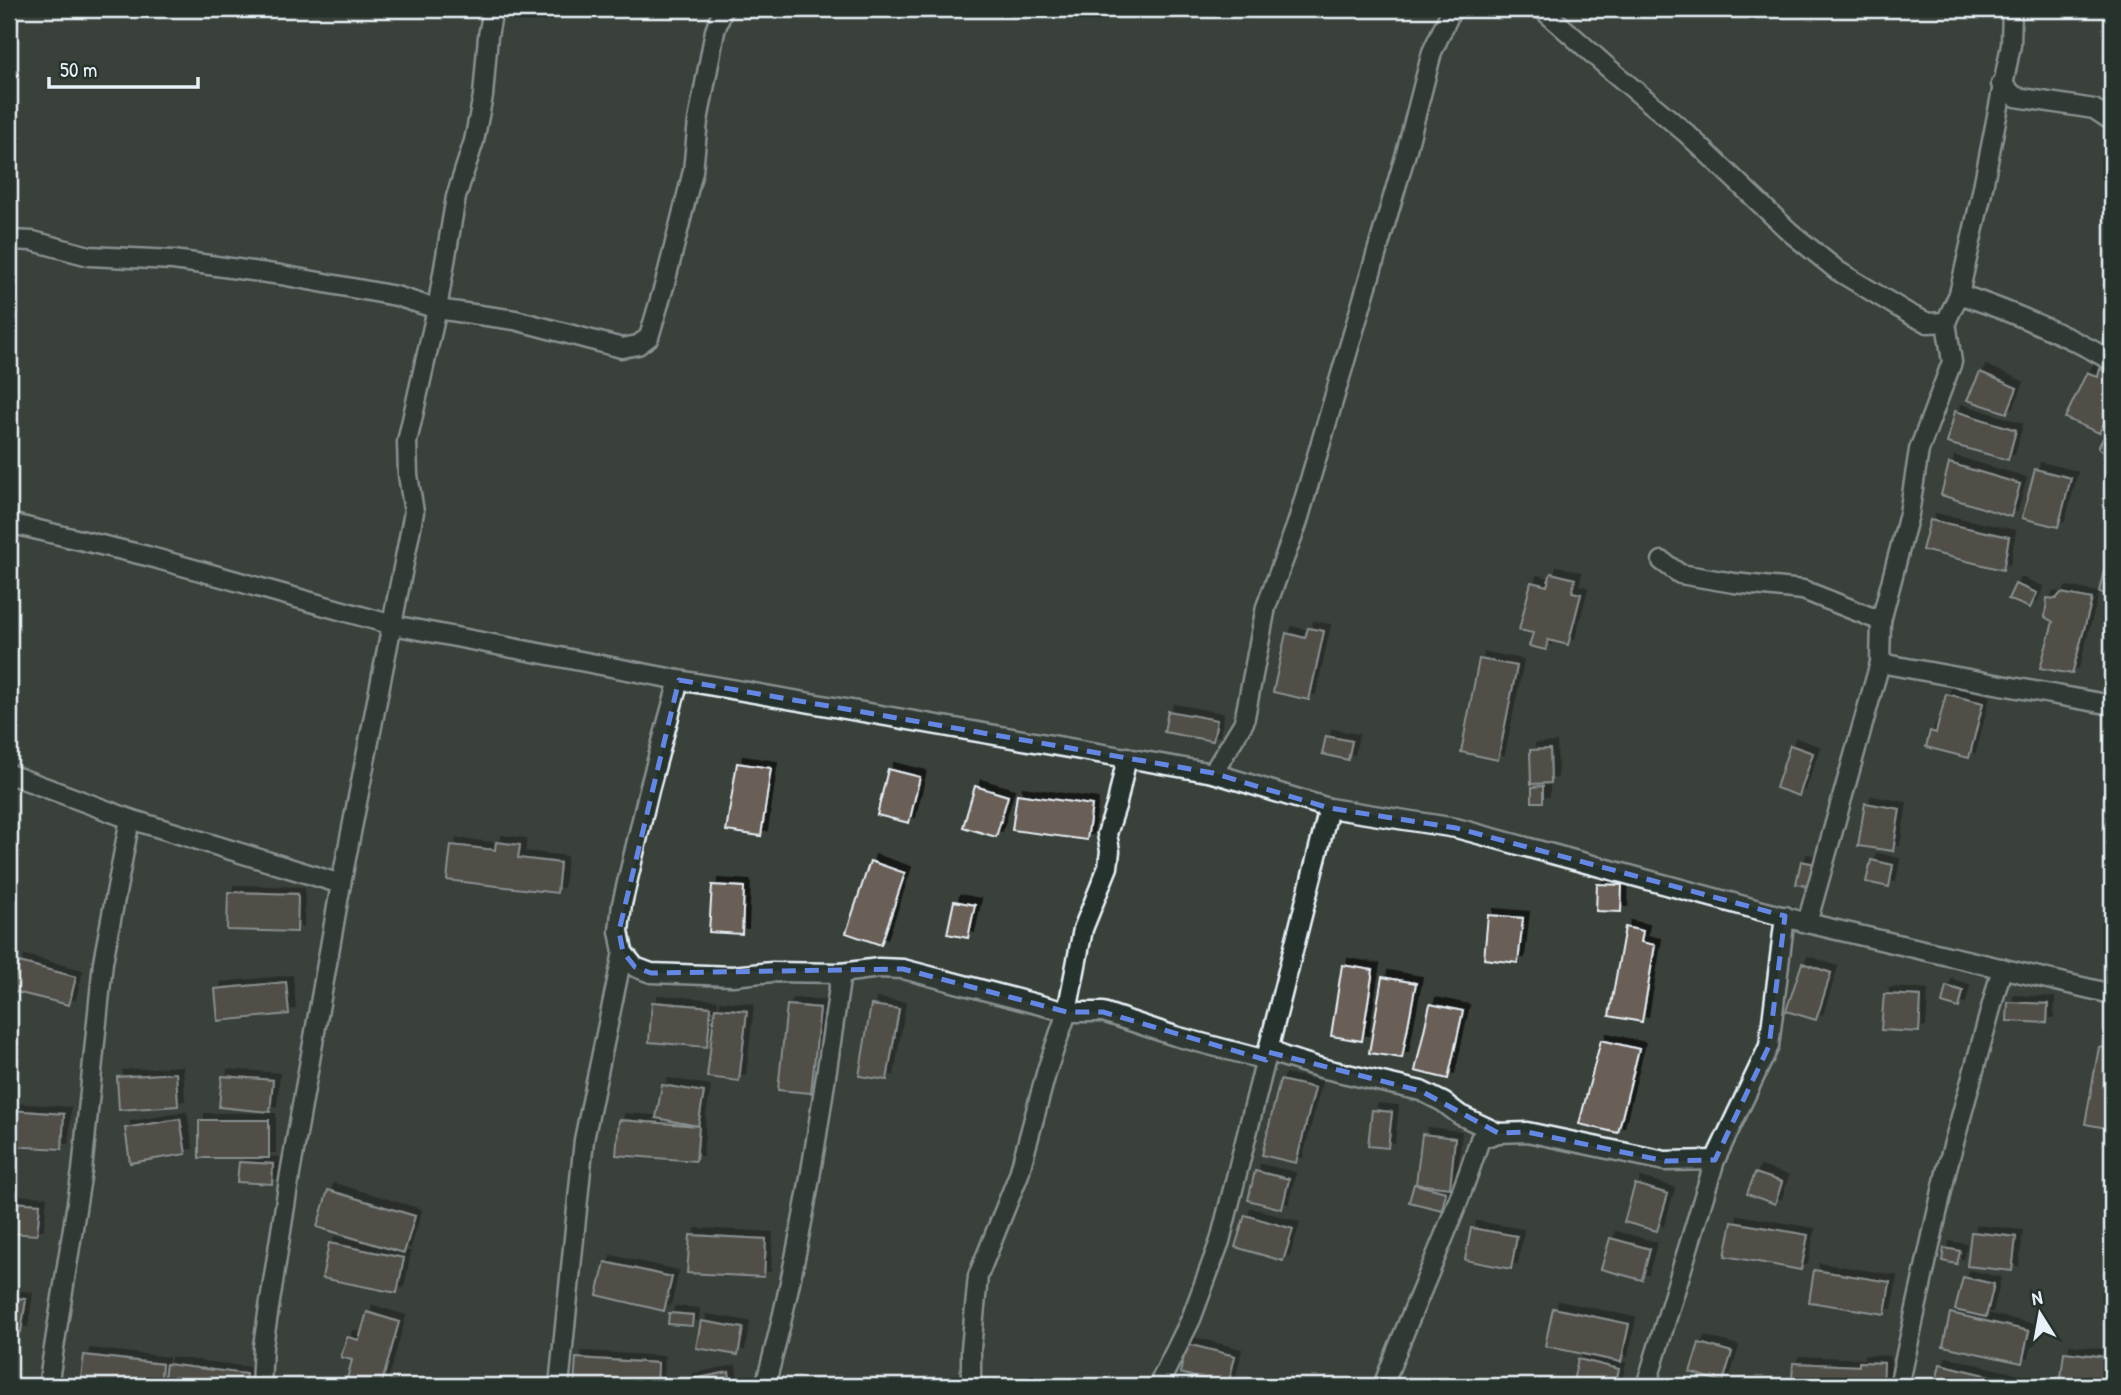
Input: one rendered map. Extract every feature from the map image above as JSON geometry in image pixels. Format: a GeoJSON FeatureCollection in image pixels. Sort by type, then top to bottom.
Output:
{"type":"FeatureCollection","features":[{"type":"Feature","properties":{"kind":"street"},"geometry":{"type":"LineString","coordinates":[[261,1386],[263,1346],[288,1187],[341,884],[414,512],[408,475],[407,442],[437,309],[456,197],[474,141],[483,96],[493,9]]}},
{"type":"Feature","properties":{"kind":"street"},"geometry":{"type":"LineString","coordinates":[[9,240],[33,241],[89,256],[173,260],[281,275],[396,296],[437,309],[515,320],[622,348],[638,345],[649,337],[665,283],[693,171],[698,121],[715,31],[723,9]]}},
{"type":"Feature","properties":{"kind":"street"},"geometry":{"type":"LineString","coordinates":[[1213,773],[1244,722],[1266,607],[1297,524],[1406,153],[1432,52],[1452,9]]}},
{"type":"Feature","properties":{"kind":"street"},"geometry":{"type":"LineString","coordinates":[[1542,9],[1686,133],[1790,232],[1838,271],[1911,315],[1928,323],[1946,322]]}},
{"type":"Feature","properties":{"kind":"street"},"geometry":{"type":"LineString","coordinates":[[1807,923],[1880,663],[1881,621],[1909,514],[1919,450],[1952,362],[1946,322],[1959,294],[1981,197],[2001,84],[2011,45],[2012,9]]}},
{"type":"Feature","properties":{"kind":"street"},"geometry":{"type":"LineString","coordinates":[[2001,84],[2016,97],[2094,109],[2112,121]]}},
{"type":"Feature","properties":{"kind":"street"},"geometry":{"type":"LineString","coordinates":[[1959,294],[2054,330],[2112,361]]}},
{"type":"Feature","properties":{"kind":"street"},"geometry":{"type":"LineString","coordinates":[[9,523],[147,556],[393,625],[679,680],[1213,773],[1329,808],[1456,828],[1807,923],[2112,994]]}},
{"type":"Feature","properties":{"kind":"street"},"geometry":{"type":"LineString","coordinates":[[1662,561],[1680,574],[1803,590],[1881,621]]}},
{"type":"Feature","properties":{"kind":"street"},"geometry":{"type":"LineString","coordinates":[[1880,663],[2112,705]]}},
{"type":"Feature","properties":{"kind":"street"},"geometry":{"type":"LineString","coordinates":[[559,1386],[584,1140],[623,952],[619,931],[622,904],[679,680]]}},
{"type":"Feature","properties":{"kind":"street"},"geometry":{"type":"LineString","coordinates":[[971,1386],[971,1349],[978,1276],[1019,1174],[1047,1070],[1067,1012],[1083,929],[1108,867],[1110,851],[1107,834],[1127,757]]}},
{"type":"Feature","properties":{"kind":"street"},"geometry":{"type":"LineString","coordinates":[[9,774],[130,819],[341,884]]}},
{"type":"Feature","properties":{"kind":"street"},"geometry":{"type":"LineString","coordinates":[[1158,1386],[1191,1319],[1220,1241],[1329,808]]}},
{"type":"Feature","properties":{"kind":"street"},"geometry":{"type":"LineString","coordinates":[[48,1386],[82,1171],[103,962],[130,819]]}},
{"type":"Feature","properties":{"kind":"street"},"geometry":{"type":"LineString","coordinates":[[1646,1386],[1716,1160],[1769,1045],[1785,916]]}},
{"type":"Feature","properties":{"kind":"street"},"geometry":{"type":"LineString","coordinates":[[623,952],[635,967],[651,973],[733,976],[772,972],[841,973],[879,968],[903,969],[1067,1012],[1103,1012],[1175,1036],[1282,1056],[1321,1068],[1421,1091],[1498,1133]]}},
{"type":"Feature","properties":{"kind":"street"},"geometry":{"type":"LineString","coordinates":[[1899,1386],[1947,1168],[2002,968]]}},
{"type":"Feature","properties":{"kind":"street"},"geometry":{"type":"LineString","coordinates":[[765,1386],[778,1337],[815,1154],[841,973]]}},
{"type":"Feature","properties":{"kind":"street"},"geometry":{"type":"LineString","coordinates":[[1383,1386],[1402,1335],[1430,1275],[1480,1139],[1498,1133],[1527,1132],[1665,1161],[1716,1160]]}},
{"type":"Feature","properties":{"kind":"highlighted area"},"geometry":{"type":"Polygon","coordinates":[[[679,680],[1213,773],[1329,808],[1456,828],[1785,916],[1769,1046],[1715,1160],[1665,1161],[1527,1132],[1498,1133],[1421,1091],[1268,1052],[1266,1060],[1103,1012],[1067,1012],[903,969],[651,973],[635,967],[623,952],[619,931],[679,680]]]}},
{"type":"Feature","properties":{"kind":"building"},"geometry":{"type":"Polygon","coordinates":[[[2100,369],[2112,374],[2112,405],[2099,433],[2065,418],[2087,372],[2098,377],[2100,369]]]}},
{"type":"Feature","properties":{"kind":"building"},"geometry":{"type":"Polygon","coordinates":[[[1980,372],[2017,388],[2007,413],[1967,400],[1980,372]]]}},
{"type":"Feature","properties":{"kind":"building"},"geometry":{"type":"Polygon","coordinates":[[[1955,411],[2016,430],[2008,460],[1947,443],[1955,411]]]}},
{"type":"Feature","properties":{"kind":"building"},"geometry":{"type":"Polygon","coordinates":[[[2112,421],[2112,458],[2098,448],[2112,421]]]}},
{"type":"Feature","properties":{"kind":"building"},"geometry":{"type":"Polygon","coordinates":[[[1949,463],[2020,484],[2011,517],[1941,495],[1949,463]]]}},
{"type":"Feature","properties":{"kind":"building"},"geometry":{"type":"Polygon","coordinates":[[[2035,469],[2071,478],[2058,527],[2022,518],[2035,469]]]}},
{"type":"Feature","properties":{"kind":"building"},"geometry":{"type":"Polygon","coordinates":[[[1930,520],[2009,537],[2003,570],[1922,550],[1930,520]]]}},
{"type":"Feature","properties":{"kind":"building"},"geometry":{"type":"Polygon","coordinates":[[[2106,561],[2112,563],[2112,595],[2099,592],[2106,561]]]}},
{"type":"Feature","properties":{"kind":"building"},"geometry":{"type":"Polygon","coordinates":[[[1551,573],[1575,579],[1572,592],[1581,594],[1568,645],[1548,640],[1546,650],[1529,646],[1533,633],[1519,630],[1531,582],[1547,586],[1551,573]]]}},
{"type":"Feature","properties":{"kind":"building"},"geometry":{"type":"Polygon","coordinates":[[[2015,584],[2037,593],[2030,608],[2008,599],[2015,584]]]}},
{"type":"Feature","properties":{"kind":"building"},"geometry":{"type":"Polygon","coordinates":[[[2061,593],[2092,599],[2072,674],[2040,668],[2053,622],[2045,617],[2047,598],[2056,599],[2061,593]]]}},
{"type":"Feature","properties":{"kind":"building"},"geometry":{"type":"Polygon","coordinates":[[[1308,628],[1324,631],[1309,700],[1273,692],[1286,633],[1305,638],[1308,628]]]}},
{"type":"Feature","properties":{"kind":"building"},"geometry":{"type":"Polygon","coordinates":[[[1479,659],[1517,666],[1498,760],[1461,752],[1479,659]]]}},
{"type":"Feature","properties":{"kind":"building"},"geometry":{"type":"Polygon","coordinates":[[[1946,694],[1983,703],[1969,758],[1926,747],[1930,731],[1936,733],[1946,694]]]}},
{"type":"Feature","properties":{"kind":"building"},"geometry":{"type":"Polygon","coordinates":[[[1168,711],[1217,720],[1213,741],[1164,732],[1168,711]]]}},
{"type":"Feature","properties":{"kind":"building"},"geometry":{"type":"Polygon","coordinates":[[[1326,736],[1352,741],[1348,760],[1322,754],[1326,736]]]}},
{"type":"Feature","properties":{"kind":"building"},"geometry":{"type":"Polygon","coordinates":[[[1790,745],[1813,753],[1799,796],[1776,788],[1790,745]]]}},
{"type":"Feature","properties":{"kind":"building"},"geometry":{"type":"Polygon","coordinates":[[[1550,749],[1551,783],[1531,784],[1530,750],[1550,749]]]}},
{"type":"Feature","properties":{"kind":"building"},"geometry":{"type":"Polygon","coordinates":[[[737,763],[771,768],[761,836],[726,831],[737,763]]]}},
{"type":"Feature","properties":{"kind":"building"},"geometry":{"type":"Polygon","coordinates":[[[888,769],[920,777],[909,823],[877,815],[888,769]]]}},
{"type":"Feature","properties":{"kind":"building"},"geometry":{"type":"Polygon","coordinates":[[[975,786],[1008,796],[996,837],[963,827],[975,786]]]}},
{"type":"Feature","properties":{"kind":"building"},"geometry":{"type":"Polygon","coordinates":[[[1543,786],[1543,802],[1532,802],[1532,787],[1543,786]]]}},
{"type":"Feature","properties":{"kind":"building"},"geometry":{"type":"Polygon","coordinates":[[[1017,794],[1092,805],[1087,840],[1012,830],[1017,794]]]}},
{"type":"Feature","properties":{"kind":"building"},"geometry":{"type":"Polygon","coordinates":[[[1865,803],[1900,809],[1893,851],[1858,846],[1865,803]]]}},
{"type":"Feature","properties":{"kind":"building"},"geometry":{"type":"Polygon","coordinates":[[[496,842],[520,845],[518,858],[560,863],[557,893],[447,880],[451,845],[495,850],[496,842]]]}},
{"type":"Feature","properties":{"kind":"building"},"geometry":{"type":"Polygon","coordinates":[[[1871,860],[1893,865],[1889,887],[1866,882],[1871,860]]]}},
{"type":"Feature","properties":{"kind":"building"},"geometry":{"type":"Polygon","coordinates":[[[870,861],[905,873],[881,945],[846,933],[870,861]]]}},
{"type":"Feature","properties":{"kind":"building"},"geometry":{"type":"Polygon","coordinates":[[[1801,861],[1815,864],[1811,887],[1796,884],[1801,861]]]}},
{"type":"Feature","properties":{"kind":"building"},"geometry":{"type":"Polygon","coordinates":[[[1597,884],[1622,885],[1621,912],[1596,911],[1597,884]]]}},
{"type":"Feature","properties":{"kind":"building"},"geometry":{"type":"Polygon","coordinates":[[[712,885],[744,887],[742,934],[709,932],[712,885]]]}},
{"type":"Feature","properties":{"kind":"building"},"geometry":{"type":"Polygon","coordinates":[[[228,892],[298,894],[297,932],[227,930],[228,892]]]}},
{"type":"Feature","properties":{"kind":"building"},"geometry":{"type":"Polygon","coordinates":[[[954,901],[975,905],[968,938],[947,934],[954,901]]]}},
{"type":"Feature","properties":{"kind":"building"},"geometry":{"type":"Polygon","coordinates":[[[1488,915],[1523,918],[1518,963],[1484,959],[1488,915]]]}},
{"type":"Feature","properties":{"kind":"building"},"geometry":{"type":"Polygon","coordinates":[[[1625,927],[1643,931],[1641,942],[1655,945],[1642,1022],[1609,1016],[1625,927]]]}},
{"type":"Feature","properties":{"kind":"building"},"geometry":{"type":"Polygon","coordinates":[[[19,962],[76,977],[69,1005],[12,991],[19,962]]]}},
{"type":"Feature","properties":{"kind":"building"},"geometry":{"type":"Polygon","coordinates":[[[1802,963],[1831,973],[1816,1020],[1786,1011],[1802,963]]]}},
{"type":"Feature","properties":{"kind":"building"},"geometry":{"type":"Polygon","coordinates":[[[1342,965],[1373,970],[1362,1041],[1331,1036],[1342,965]]]}},
{"type":"Feature","properties":{"kind":"building"},"geometry":{"type":"Polygon","coordinates":[[[1382,977],[1416,983],[1402,1058],[1369,1053],[1382,977]]]}},
{"type":"Feature","properties":{"kind":"building"},"geometry":{"type":"Polygon","coordinates":[[[286,982],[289,1014],[218,1021],[215,989],[286,982]]]}},
{"type":"Feature","properties":{"kind":"building"},"geometry":{"type":"Polygon","coordinates":[[[1946,986],[1963,991],[1959,1008],[1942,1003],[1946,986]]]}},
{"type":"Feature","properties":{"kind":"building"},"geometry":{"type":"Polygon","coordinates":[[[1884,994],[1921,996],[1919,1032],[1881,1030],[1884,994]]]}},
{"type":"Feature","properties":{"kind":"building"},"geometry":{"type":"Polygon","coordinates":[[[652,1002],[711,1007],[707,1047],[649,1042],[652,1002]]]}},
{"type":"Feature","properties":{"kind":"building"},"geometry":{"type":"Polygon","coordinates":[[[2008,1002],[2048,1004],[2047,1023],[2007,1021],[2008,1002]]]}},
{"type":"Feature","properties":{"kind":"building"},"geometry":{"type":"Polygon","coordinates":[[[1430,1004],[1463,1011],[1448,1079],[1415,1071],[1430,1004]]]}},
{"type":"Feature","properties":{"kind":"building"},"geometry":{"type":"Polygon","coordinates":[[[787,1005],[820,1008],[811,1093],[778,1090],[787,1005]]]}},
{"type":"Feature","properties":{"kind":"building"},"geometry":{"type":"Polygon","coordinates":[[[871,1005],[899,1009],[887,1080],[859,1076],[871,1005]]]}},
{"type":"Feature","properties":{"kind":"building"},"geometry":{"type":"Polygon","coordinates":[[[715,1008],[747,1011],[739,1081],[707,1077],[715,1008]]]}},
{"type":"Feature","properties":{"kind":"building"},"geometry":{"type":"Polygon","coordinates":[[[1601,1040],[1639,1049],[1618,1133],[1579,1124],[1601,1040]]]}},
{"type":"Feature","properties":{"kind":"building"},"geometry":{"type":"Polygon","coordinates":[[[2099,1047],[2112,1049],[2112,1129],[2085,1124],[2099,1047]]]}},
{"type":"Feature","properties":{"kind":"building"},"geometry":{"type":"Polygon","coordinates":[[[176,1073],[178,1106],[119,1110],[117,1077],[176,1073]]]}},
{"type":"Feature","properties":{"kind":"building"},"geometry":{"type":"Polygon","coordinates":[[[222,1076],[273,1080],[270,1112],[219,1107],[222,1076]]]}},
{"type":"Feature","properties":{"kind":"building"},"geometry":{"type":"Polygon","coordinates":[[[1280,1080],[1315,1088],[1296,1163],[1262,1155],[1280,1080]]]}},
{"type":"Feature","properties":{"kind":"building"},"geometry":{"type":"Polygon","coordinates":[[[662,1085],[704,1092],[698,1126],[656,1118],[662,1085]]]}},
{"type":"Feature","properties":{"kind":"building"},"geometry":{"type":"Polygon","coordinates":[[[9,1110],[64,1114],[62,1149],[9,1146],[9,1110]]]}},
{"type":"Feature","properties":{"kind":"building"},"geometry":{"type":"Polygon","coordinates":[[[1372,1110],[1392,1112],[1388,1148],[1368,1146],[1372,1110]]]}},
{"type":"Feature","properties":{"kind":"building"},"geometry":{"type":"Polygon","coordinates":[[[180,1119],[186,1154],[130,1163],[125,1128],[180,1119]]]}},
{"type":"Feature","properties":{"kind":"building"},"geometry":{"type":"Polygon","coordinates":[[[199,1120],[269,1120],[269,1158],[199,1158],[199,1120]]]}},
{"type":"Feature","properties":{"kind":"building"},"geometry":{"type":"Polygon","coordinates":[[[619,1120],[699,1126],[696,1161],[616,1155],[619,1120]]]}},
{"type":"Feature","properties":{"kind":"building"},"geometry":{"type":"Polygon","coordinates":[[[1422,1134],[1455,1138],[1450,1188],[1416,1184],[1422,1134]]]}},
{"type":"Feature","properties":{"kind":"building"},"geometry":{"type":"Polygon","coordinates":[[[239,1162],[273,1164],[272,1184],[237,1182],[239,1162]]]}},
{"type":"Feature","properties":{"kind":"building"},"geometry":{"type":"Polygon","coordinates":[[[1255,1171],[1289,1179],[1282,1209],[1248,1200],[1255,1171]]]}},
{"type":"Feature","properties":{"kind":"building"},"geometry":{"type":"Polygon","coordinates":[[[1755,1173],[1782,1182],[1775,1204],[1747,1194],[1755,1173]]]}},
{"type":"Feature","properties":{"kind":"building"},"geometry":{"type":"Polygon","coordinates":[[[1414,1184],[1446,1192],[1442,1210],[1409,1202],[1414,1184]]]}},
{"type":"Feature","properties":{"kind":"building"},"geometry":{"type":"Polygon","coordinates":[[[1635,1184],[1668,1194],[1657,1231],[1624,1222],[1635,1184]]]}},
{"type":"Feature","properties":{"kind":"building"},"geometry":{"type":"Polygon","coordinates":[[[328,1190],[415,1216],[404,1253],[317,1227],[328,1190]]]}},
{"type":"Feature","properties":{"kind":"building"},"geometry":{"type":"Polygon","coordinates":[[[9,1202],[40,1204],[37,1235],[9,1233],[9,1202]]]}},
{"type":"Feature","properties":{"kind":"building"},"geometry":{"type":"Polygon","coordinates":[[[1245,1215],[1293,1229],[1283,1261],[1235,1247],[1245,1215]]]}},
{"type":"Feature","properties":{"kind":"building"},"geometry":{"type":"Polygon","coordinates":[[[1732,1222],[1808,1235],[1801,1270],[1725,1256],[1732,1222]]]}},
{"type":"Feature","properties":{"kind":"building"},"geometry":{"type":"Polygon","coordinates":[[[1471,1228],[1517,1236],[1511,1269],[1465,1260],[1471,1228]]]}},
{"type":"Feature","properties":{"kind":"building"},"geometry":{"type":"Polygon","coordinates":[[[1971,1232],[2016,1237],[2012,1271],[1967,1266],[1971,1232]]]}},
{"type":"Feature","properties":{"kind":"building"},"geometry":{"type":"Polygon","coordinates":[[[690,1235],[766,1239],[764,1277],[687,1273],[690,1235]]]}},
{"type":"Feature","properties":{"kind":"building"},"geometry":{"type":"Polygon","coordinates":[[[1610,1238],[1650,1249],[1642,1280],[1601,1269],[1610,1238]]]}},
{"type":"Feature","properties":{"kind":"building"},"geometry":{"type":"Polygon","coordinates":[[[329,1243],[404,1258],[397,1293],[322,1278],[329,1243]]]}},
{"type":"Feature","properties":{"kind":"building"},"geometry":{"type":"Polygon","coordinates":[[[1944,1248],[1960,1251],[1957,1264],[1942,1261],[1944,1248]]]}},
{"type":"Feature","properties":{"kind":"building"},"geometry":{"type":"Polygon","coordinates":[[[605,1262],[672,1277],[664,1311],[597,1295],[605,1262]]]}},
{"type":"Feature","properties":{"kind":"building"},"geometry":{"type":"Polygon","coordinates":[[[1814,1270],[1890,1282],[1885,1314],[1809,1302],[1814,1270]]]}},
{"type":"Feature","properties":{"kind":"building"},"geometry":{"type":"Polygon","coordinates":[[[1963,1277],[1994,1284],[1986,1317],[1955,1310],[1963,1277]]]}},
{"type":"Feature","properties":{"kind":"building"},"geometry":{"type":"Polygon","coordinates":[[[9,1297],[26,1299],[21,1332],[9,1330],[9,1297]]]}},
{"type":"Feature","properties":{"kind":"building"},"geometry":{"type":"Polygon","coordinates":[[[1553,1308],[1629,1324],[1621,1362],[1545,1346],[1553,1308]]]}},
{"type":"Feature","properties":{"kind":"building"},"geometry":{"type":"Polygon","coordinates":[[[367,1312],[399,1322],[381,1386],[345,1386],[352,1360],[341,1357],[347,1337],[359,1340],[367,1312]]]}},
{"type":"Feature","properties":{"kind":"building"},"geometry":{"type":"Polygon","coordinates":[[[669,1313],[693,1315],[692,1326],[668,1324],[669,1313]]]}},
{"type":"Feature","properties":{"kind":"building"},"geometry":{"type":"Polygon","coordinates":[[[1950,1313],[2029,1331],[2022,1363],[1943,1346],[1950,1313]]]}},
{"type":"Feature","properties":{"kind":"building"},"geometry":{"type":"Polygon","coordinates":[[[701,1321],[743,1328],[738,1355],[696,1348],[701,1321]]]}},
{"type":"Feature","properties":{"kind":"building"},"geometry":{"type":"Polygon","coordinates":[[[1699,1343],[1732,1352],[1723,1382],[1690,1372],[1699,1343]]]}},
{"type":"Feature","properties":{"kind":"building"},"geometry":{"type":"Polygon","coordinates":[[[1187,1344],[1235,1356],[1228,1386],[1180,1373],[1187,1344]]]}},
{"type":"Feature","properties":{"kind":"building"},"geometry":{"type":"Polygon","coordinates":[[[2064,1352],[2106,1357],[2103,1386],[2060,1386],[2064,1352]]]}},
{"type":"Feature","properties":{"kind":"building"},"geometry":{"type":"Polygon","coordinates":[[[84,1355],[162,1364],[160,1386],[80,1386],[84,1355]]]}},
{"type":"Feature","properties":{"kind":"building"},"geometry":{"type":"Polygon","coordinates":[[[576,1358],[658,1363],[657,1386],[574,1386],[576,1358]]]}},
{"type":"Feature","properties":{"kind":"building"},"geometry":{"type":"Polygon","coordinates":[[[1578,1359],[1619,1369],[1615,1386],[1572,1386],[1578,1359]]]}},
{"type":"Feature","properties":{"kind":"building"},"geometry":{"type":"Polygon","coordinates":[[[1859,1362],[1884,1363],[1883,1386],[1813,1386],[1813,1380],[1792,1379],[1793,1363],[1859,1366],[1859,1362]]]}},
{"type":"Feature","properties":{"kind":"building"},"geometry":{"type":"Polygon","coordinates":[[[166,1364],[246,1374],[244,1386],[163,1386],[166,1364]]]}},
{"type":"Feature","properties":{"kind":"building"},"geometry":{"type":"Polygon","coordinates":[[[1940,1364],[2014,1382],[2013,1386],[1935,1386],[1940,1364]]]}},
{"type":"Feature","properties":{"kind":"building"},"geometry":{"type":"Polygon","coordinates":[[[729,1372],[731,1386],[689,1386],[688,1380],[729,1372]]]}}]}
